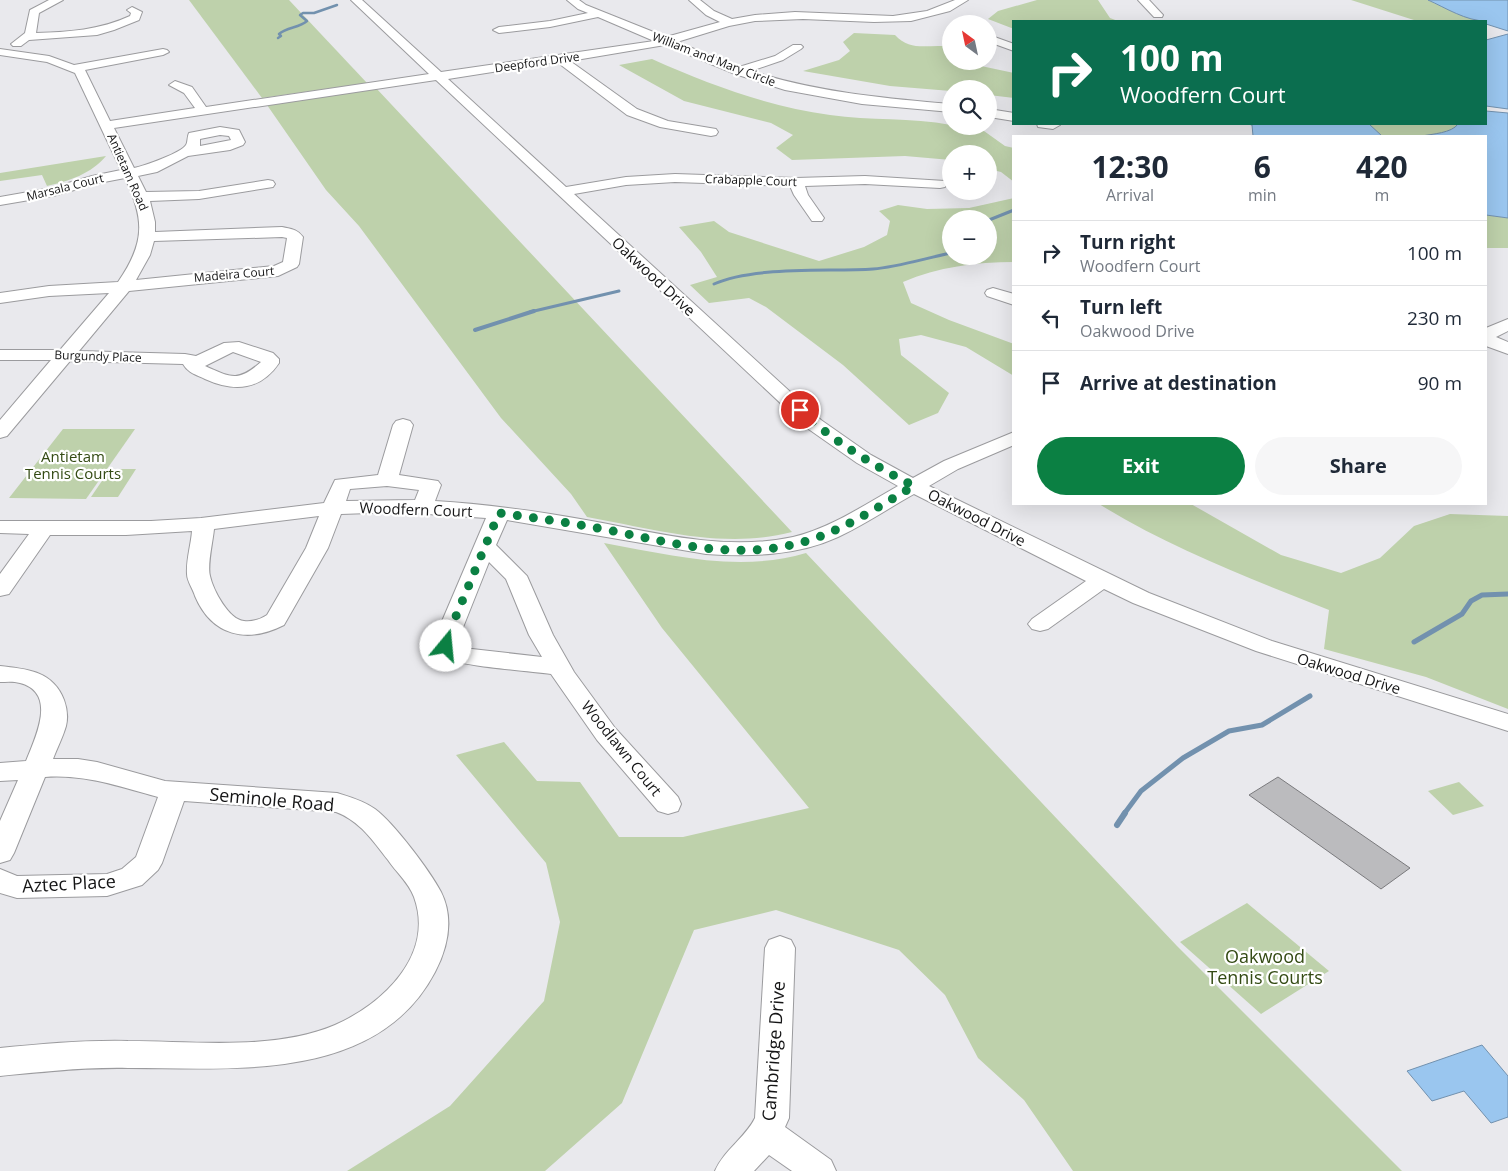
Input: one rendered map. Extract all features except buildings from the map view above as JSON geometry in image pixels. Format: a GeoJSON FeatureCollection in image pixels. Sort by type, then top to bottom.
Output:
{"type":"FeatureCollection","features":[{"type":"Feature","properties":{"kind":"street"},"geometry":{"type":"LineString","coordinates":[[28,37],[31,31],[32,15],[34,12],[58,0]]}},
{"type":"Feature","properties":{"kind":"street","name":"Oakwood Drive"},"geometry":{"type":"LineString","coordinates":[[356,0],[814,424],[864,459],[1102,580],[1195,620],[1264,646],[1508,723]]}},
{"type":"Feature","properties":{"kind":"street","name":"William and Mary Circle"},"geometry":{"type":"LineString","coordinates":[[572,0],[582,7],[666,42],[739,71],[785,86],[862,100],[942,107]]}},
{"type":"Feature","properties":{"kind":"street"},"geometry":{"type":"LineString","coordinates":[[694,0],[710,13],[730,22]]}},
{"type":"Feature","properties":{"kind":"street","name":"Deepford Drive"},"geometry":{"type":"LineString","coordinates":[[107,125],[666,42],[730,22],[767,17],[808,16],[882,20],[926,15],[945,10],[963,0]]}},
{"type":"Feature","properties":{"kind":"street"},"geometry":{"type":"LineString","coordinates":[[1143,0],[1158,15]]}},
{"type":"Feature","properties":{"kind":"street"},"geometry":{"type":"LineString","coordinates":[[808,16],[810,3]]}},
{"type":"Feature","properties":{"kind":"street"},"geometry":{"type":"LineString","coordinates":[[0,51],[28,37],[68,35],[107,28],[136,18],[137,12],[132,10]]}},
{"type":"Feature","properties":{"kind":"street"},"geometry":{"type":"LineString","coordinates":[[499,30],[543,25],[598,14]]}},
{"type":"Feature","properties":{"kind":"street"},"geometry":{"type":"LineString","coordinates":[[926,15],[942,21]]}},
{"type":"Feature","properties":{"kind":"street"},"geometry":{"type":"LineString","coordinates":[[998,42],[1012,47]]}},
{"type":"Feature","properties":{"kind":"street"},"geometry":{"type":"LineString","coordinates":[[739,71],[779,58],[797,48]]}},
{"type":"Feature","properties":{"kind":"street"},"geometry":{"type":"LineString","coordinates":[[0,51],[43,58],[75,68],[163,52]]}},
{"type":"Feature","properties":{"kind":"street"},"geometry":{"type":"LineString","coordinates":[[559,58],[632,112],[664,124],[711,132]]}},
{"type":"Feature","properties":{"kind":"street","name":"Antietam Road"},"geometry":{"type":"LineString","coordinates":[[0,432],[123,287],[137,266],[147,237],[148,220],[141,197],[84,76],[75,68]]}},
{"type":"Feature","properties":{"kind":"street"},"geometry":{"type":"LineString","coordinates":[[175,85],[188,90],[202,111]]}},
{"type":"Feature","properties":{"kind":"street"},"geometry":{"type":"LineString","coordinates":[[997,114],[1012,117]]}},
{"type":"Feature","properties":{"kind":"street","name":"Marsala Court"},"geometry":{"type":"LineString","coordinates":[[0,201],[53,192],[97,179],[159,166],[185,152]]}},
{"type":"Feature","properties":{"kind":"street","name":"Crabapple Court"},"geometry":{"type":"LineString","coordinates":[[563,192],[626,181],[675,178],[796,182],[876,180],[940,184]]}},
{"type":"Feature","properties":{"kind":"street"},"geometry":{"type":"LineString","coordinates":[[796,182],[801,195],[817,218]]}},
{"type":"Feature","properties":{"kind":"street"},"geometry":{"type":"LineString","coordinates":[[141,197],[198,195],[268,184]]}},
{"type":"Feature","properties":{"kind":"street","name":"Madeira Court"},"geometry":{"type":"LineString","coordinates":[[0,298],[49,291],[123,287],[184,279],[278,271],[291,264],[295,237],[292,234],[282,232],[147,237]]}},
{"type":"Feature","properties":{"kind":"street"},"geometry":{"type":"LineString","coordinates":[[993,293],[1012,299]]}},
{"type":"Feature","properties":{"kind":"street"},"geometry":{"type":"LineString","coordinates":[[1487,334],[1508,324]]}},
{"type":"Feature","properties":{"kind":"street"},"geometry":{"type":"LineString","coordinates":[[1487,339],[1508,349]]}},
{"type":"Feature","properties":{"kind":"street","name":"Burgundy Place"},"geometry":{"type":"LineString","coordinates":[[0,355],[66,354],[114,358],[184,359],[190,360],[192,365]]}},
{"type":"Feature","properties":{"kind":"street"},"geometry":{"type":"LineString","coordinates":[[387,480],[403,425]]}},
{"type":"Feature","properties":{"kind":"street","name":"Woodfern Court"},"geometry":{"type":"LineString","coordinates":[[0,527],[43,529],[142,528],[204,524],[333,507],[423,506],[499,513],[608,530],[708,550],[765,549],[802,542],[828,534],[951,465],[1012,439]]}},
{"type":"Feature","properties":{"kind":"street"},"geometry":{"type":"LineString","coordinates":[[204,524],[198,575],[202,588],[210,604],[228,623],[242,629],[254,628],[276,620],[317,548],[342,484],[387,480],[431,485],[423,506]]}},
{"type":"Feature","properties":{"kind":"street"},"geometry":{"type":"LineString","coordinates":[[499,513],[446,640],[446,646],[451,652],[459,655],[559,667]]}},
{"type":"Feature","properties":{"kind":"street"},"geometry":{"type":"LineString","coordinates":[[1,589],[43,529]]}},
{"type":"Feature","properties":{"kind":"street","name":"Woodlawn Court"},"geometry":{"type":"LineString","coordinates":[[485,546],[516,576],[541,636],[559,667],[606,734],[668,804]]}},
{"type":"Feature","properties":{"kind":"street"},"geometry":{"type":"LineString","coordinates":[[1040,624],[1102,580]]}},
{"type":"Feature","properties":{"kind":"street"},"geometry":{"type":"LineString","coordinates":[[0,674],[25,676],[38,683],[48,692],[54,702],[56,714],[54,727],[0,853]]}},
{"type":"Feature","properties":{"kind":"street","name":"Seminole Road"},"geometry":{"type":"LineString","coordinates":[[0,772],[78,768],[174,791],[337,803],[353,807],[366,814],[422,885],[429,898],[433,915],[433,934],[430,949],[421,969],[395,1003],[375,1019],[352,1031],[319,1044],[285,1052],[251,1056],[126,1054],[0,1062]]}},
{"type":"Feature","properties":{"kind":"street","name":"Aztec Place"},"geometry":{"type":"LineString","coordinates":[[0,880],[17,887],[107,885],[132,877],[148,863],[174,791]]}},
{"type":"Feature","properties":{"kind":"street","name":"Cambridge Drive"},"geometry":{"type":"LineString","coordinates":[[732,1171],[766,1132],[772,1118],[780,948]]}},
{"type":"Feature","properties":{"kind":"street"},"geometry":{"type":"LineString","coordinates":[[766,1132],[819,1171]]}},
{"type":"Feature","properties":{"kind":"green space"},"geometry":{"type":"Polygon","coordinates":[[[189,0],[289,0],[367,83],[262,98],[189,0]]]}},
{"type":"Feature","properties":{"kind":"green space"},"geometry":{"type":"Polygon","coordinates":[[[1037,0],[1098,0],[1110,18],[1115,20],[1012,20],[1012,28],[998,23],[998,15],[993,15],[998,11],[1037,0]]]}},
{"type":"Feature","properties":{"kind":"green space"},"geometry":{"type":"Polygon","coordinates":[[[1351,0],[1428,0],[1457,14],[1476,20],[1414,20],[1351,0]]]}},
{"type":"Feature","properties":{"kind":"green space"},"geometry":{"type":"Polygon","coordinates":[[[854,33],[895,35],[901,41],[914,46],[942,46],[942,70],[998,70],[1012,73],[1012,98],[997,96],[997,80],[942,80],[942,90],[890,86],[803,71],[839,60],[850,51],[843,42],[854,33]]]}},
{"type":"Feature","properties":{"kind":"green space"},"geometry":{"type":"Polygon","coordinates":[[[652,59],[739,93],[784,106],[845,117],[942,124],[942,135],[990,135],[1005,146],[1012,148],[1012,180],[997,171],[997,145],[942,145],[942,159],[905,156],[792,160],[776,148],[793,135],[771,123],[684,101],[619,65],[652,59]]]}},
{"type":"Feature","properties":{"kind":"green space"},"geometry":{"type":"Polygon","coordinates":[[[376,88],[792,532],[741,539],[715,538],[663,532],[587,517],[571,494],[501,418],[359,226],[326,190],[267,105],[376,88]]]}},
{"type":"Feature","properties":{"kind":"green space"},"geometry":{"type":"Polygon","coordinates":[[[1370,125],[1457,125],[1444,132],[1428,135],[1381,135],[1370,125]]]}},
{"type":"Feature","properties":{"kind":"green space"},"geometry":{"type":"Polygon","coordinates":[[[106,156],[87,172],[63,182],[47,186],[42,175],[0,181],[0,173],[106,156]]]}},
{"type":"Feature","properties":{"kind":"green space"},"geometry":{"type":"Polygon","coordinates":[[[1012,198],[1012,262],[997,263],[997,210],[942,210],[942,265],[967,265],[943,269],[903,282],[911,303],[949,320],[1012,343],[1012,375],[966,347],[921,335],[899,339],[901,355],[949,393],[938,413],[909,425],[843,365],[766,307],[749,298],[709,303],[690,285],[717,277],[701,252],[679,227],[714,221],[729,232],[819,261],[864,247],[887,235],[890,221],[879,211],[898,205],[927,209],[969,208],[1012,198]]]}},
{"type":"Feature","properties":{"kind":"green space"},"geometry":{"type":"Polygon","coordinates":[[[1487,215],[1508,218],[1508,248],[1487,248],[1487,215]]]}},
{"type":"Feature","properties":{"kind":"green space","name":"Antietam Tennis Courts"},"geometry":{"type":"Polygon","coordinates":[[[63,429],[135,429],[86,499],[9,498],[63,429]]]}},
{"type":"Feature","properties":{"kind":"green space"},"geometry":{"type":"Polygon","coordinates":[[[110,469],[136,469],[118,497],[91,497],[110,469]]]}},
{"type":"Feature","properties":{"kind":"green space"},"geometry":{"type":"Polygon","coordinates":[[[1101,505],[1193,505],[1281,555],[1341,573],[1380,558],[1414,526],[1450,514],[1508,516],[1508,709],[1426,677],[1324,649],[1329,610],[1182,549],[1101,505]]]}},
{"type":"Feature","properties":{"kind":"green space"},"geometry":{"type":"Polygon","coordinates":[[[604,543],[680,557],[730,562],[756,562],[806,553],[1177,946],[1402,1171],[1073,1171],[1024,1100],[978,1058],[945,995],[899,950],[776,910],[694,930],[622,1103],[545,1171],[347,1171],[450,1106],[544,1001],[560,922],[546,863],[456,755],[504,742],[537,781],[580,782],[619,837],[683,837],[809,808],[662,628],[604,543]]]}},
{"type":"Feature","properties":{"kind":"green space"},"geometry":{"type":"Polygon","coordinates":[[[1459,782],[1484,806],[1453,815],[1428,791],[1459,782]]]}},
{"type":"Feature","properties":{"kind":"green space","name":"Oakwood Tennis Courts"},"geometry":{"type":"Polygon","coordinates":[[[1247,903],[1329,971],[1261,1014],[1180,942],[1247,903]]]}},
{"type":"Feature","properties":{"kind":"water"},"geometry":{"type":"Polygon","coordinates":[[[1428,0],[1508,0],[1508,31],[1487,24],[1487,20],[1471,19],[1428,0]]]}},
{"type":"Feature","properties":{"kind":"water"},"geometry":{"type":"Polygon","coordinates":[[[1508,34],[1508,109],[1487,106],[1487,40],[1508,34]]]}},
{"type":"Feature","properties":{"kind":"water"},"geometry":{"type":"Polygon","coordinates":[[[1487,111],[1508,113],[1508,218],[1487,215],[1487,135],[1429,135],[1457,125],[1487,125],[1487,111]]]}},
{"type":"Feature","properties":{"kind":"water"},"geometry":{"type":"Polygon","coordinates":[[[1252,125],[1370,125],[1381,135],[1253,135],[1252,125]]]}},
{"type":"Feature","properties":{"kind":"water"},"geometry":{"type":"Polygon","coordinates":[[[1482,1045],[1508,1076],[1508,1117],[1491,1123],[1464,1091],[1432,1101],[1407,1071],[1482,1045]]]}},
{"type":"Feature","properties":{"kind":"waterway"},"geometry":{"type":"LineString","coordinates":[[278,38],[282,32],[307,21],[300,15],[303,13],[314,13],[337,5]]}},
{"type":"Feature","properties":{"kind":"waterway"},"geometry":{"type":"LineString","coordinates":[[997,217],[1012,211]]}},
{"type":"Feature","properties":{"kind":"waterway"},"geometry":{"type":"LineString","coordinates":[[714,284],[749,274],[873,269],[942,255]]}},
{"type":"Feature","properties":{"kind":"waterway"},"geometry":{"type":"LineString","coordinates":[[533,311],[619,291]]}},
{"type":"Feature","properties":{"kind":"waterway"},"geometry":{"type":"LineString","coordinates":[[475,330],[533,311]]}},
{"type":"Feature","properties":{"kind":"waterway"},"geometry":{"type":"LineString","coordinates":[[1414,642],[1462,614],[1471,601],[1482,595],[1508,594]]}},
{"type":"Feature","properties":{"kind":"waterway"},"geometry":{"type":"LineString","coordinates":[[1124,814],[1141,791],[1183,758],[1229,731],[1262,725],[1310,696]]}},
{"type":"Feature","properties":{"kind":"waterway"},"geometry":{"type":"LineString","coordinates":[[1117,825],[1125,813]]}},
{"type":"Feature","properties":{"kind":"route"},"geometry":{"type":"LineString","coordinates":[[446,646],[446,640],[499,513],[608,530],[708,550],[737,551],[788,546],[828,534],[914,486],[864,459],[814,424],[800,410]]}}]}
